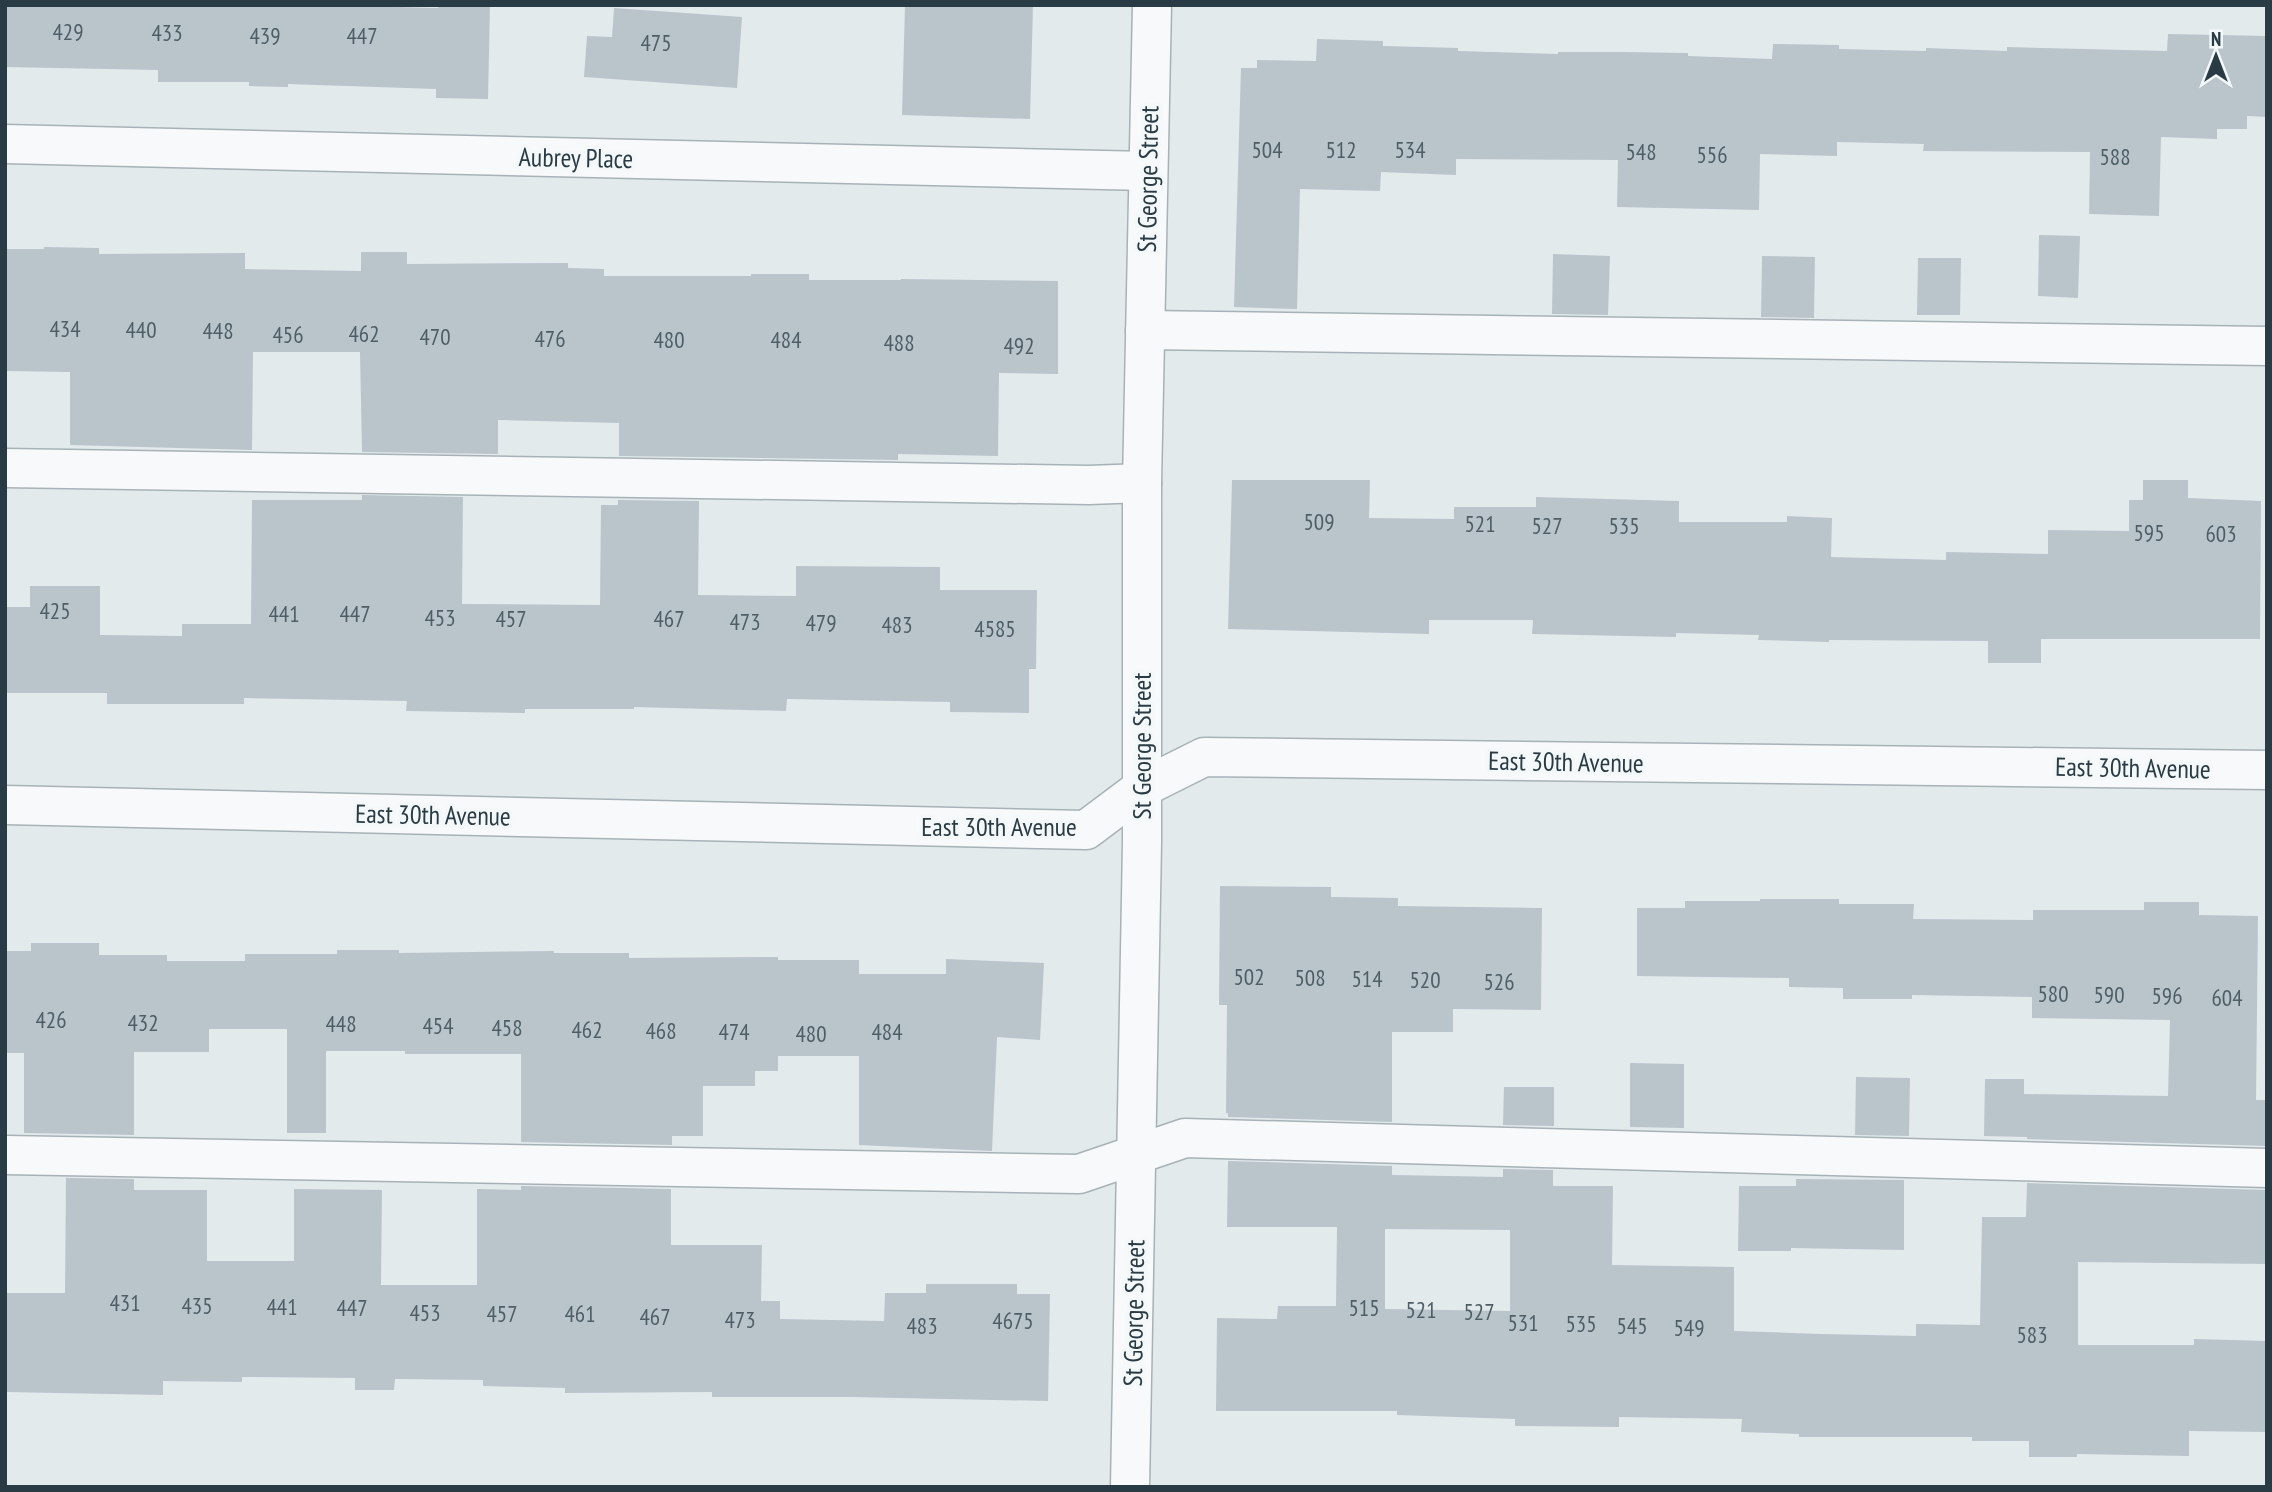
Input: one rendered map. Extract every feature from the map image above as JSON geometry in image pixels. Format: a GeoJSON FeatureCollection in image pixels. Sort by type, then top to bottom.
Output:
{"type":"FeatureCollection","features":[{"type":"Feature","properties":{"kind":"street","name":"St George Street"},"geometry":{"type":"LineString","coordinates":[[1130,1487],[1142,788],[1142,483],[1152,5]]}},
{"type":"Feature","properties":{"kind":"street","name":"Aubrey Place"},"geometry":{"type":"LineString","coordinates":[[5,144],[1147,171]]}},
{"type":"Feature","properties":{"kind":"street"},"geometry":{"type":"LineString","coordinates":[[1145,330],[2267,346]]}},
{"type":"Feature","properties":{"kind":"street"},"geometry":{"type":"LineString","coordinates":[[5,468],[1089,485],[1142,483]]}},
{"type":"Feature","properties":{"kind":"street","name":"East 30th Avenue"},"geometry":{"type":"LineString","coordinates":[[5,805],[1086,830],[1142,788],[1204,757],[2267,770]]}},
{"type":"Feature","properties":{"kind":"street"},"geometry":{"type":"LineString","coordinates":[[5,1155],[1079,1174],[1185,1139],[2267,1168]]}},
{"type":"Feature","properties":{"kind":"building"},"geometry":{"type":"Polygon","coordinates":[[[5,5],[313,5],[438,8],[438,5],[490,5],[488,99],[436,98],[436,89],[288,84],[288,87],[249,86],[249,82],[158,82],[158,70],[5,67],[5,5]]]}},
{"type":"Feature","properties":{"kind":"building"},"geometry":{"type":"Polygon","coordinates":[[[905,5],[1033,5],[1030,119],[902,115],[905,5]]]}},
{"type":"Feature","properties":{"kind":"building"},"geometry":{"type":"Polygon","coordinates":[[[614,8],[742,17],[737,88],[584,77],[587,36],[612,37],[614,8]]]}},
{"type":"Feature","properties":{"kind":"building"},"geometry":{"type":"Polygon","coordinates":[[[2168,34],[2267,36],[2267,117],[2247,116],[2247,129],[2217,129],[2217,139],[2161,137],[2159,216],[2089,214],[2090,152],[1923,151],[1924,144],[1837,142],[1837,156],[1760,154],[1759,210],[1617,207],[1618,160],[1456,159],[1456,175],[1381,172],[1380,191],[1300,189],[1297,309],[1234,307],[1241,68],[1257,68],[1257,60],[1316,61],[1317,39],[1383,41],[1383,46],[1458,48],[1458,51],[1558,54],[1688,53],[1688,56],[1772,59],[1773,44],[1926,51],[1926,48],[2007,51],[2007,47],[2167,51],[2168,34]]]}},
{"type":"Feature","properties":{"kind":"building"},"geometry":{"type":"Polygon","coordinates":[[[2039,235],[2080,236],[2078,298],[2038,296],[2039,235]]]}},
{"type":"Feature","properties":{"kind":"building"},"geometry":{"type":"Polygon","coordinates":[[[99,248],[99,254],[245,253],[245,269],[361,271],[361,252],[407,252],[407,264],[568,263],[568,268],[604,269],[604,276],[809,274],[809,280],[1058,281],[1058,374],[999,373],[998,456],[898,454],[898,460],[619,456],[619,423],[498,420],[498,454],[362,452],[360,352],[253,352],[252,450],[70,445],[70,372],[5,371],[5,249],[99,248]]]}},
{"type":"Feature","properties":{"kind":"building"},"geometry":{"type":"Polygon","coordinates":[[[1553,254],[1610,256],[1608,315],[1552,314],[1553,254]]]}},
{"type":"Feature","properties":{"kind":"building"},"geometry":{"type":"Polygon","coordinates":[[[1762,256],[1815,257],[1814,318],[1761,317],[1762,256]]]}},
{"type":"Feature","properties":{"kind":"building"},"geometry":{"type":"Polygon","coordinates":[[[1918,258],[1961,258],[1960,315],[1917,315],[1918,258]]]}},
{"type":"Feature","properties":{"kind":"building"},"geometry":{"type":"Polygon","coordinates":[[[1232,480],[1370,480],[1369,518],[1454,519],[1454,507],[1536,507],[1536,497],[1679,501],[1679,522],[1787,522],[1787,516],[1832,518],[1831,557],[1946,560],[1946,552],[2048,554],[2048,530],[2129,531],[2129,500],[2143,500],[2143,480],[2188,480],[2188,498],[2261,501],[2260,639],[2041,639],[2041,663],[1988,663],[1988,641],[1829,642],[1758,640],[1759,635],[1676,633],[1676,637],[1532,634],[1533,620],[1429,620],[1429,634],[1228,629],[1232,480]]]}},
{"type":"Feature","properties":{"kind":"building"},"geometry":{"type":"Polygon","coordinates":[[[362,495],[463,497],[462,604],[600,605],[601,505],[618,505],[618,500],[699,501],[698,595],[796,596],[796,566],[940,567],[940,590],[1037,590],[1036,669],[1029,669],[1029,713],[950,712],[950,702],[787,699],[786,711],[634,707],[525,709],[525,713],[406,711],[407,701],[244,698],[244,704],[107,704],[107,693],[5,693],[5,607],[30,607],[30,586],[100,586],[100,635],[182,636],[182,624],[251,624],[252,500],[362,500],[362,495]]]}},
{"type":"Feature","properties":{"kind":"building"},"geometry":{"type":"Polygon","coordinates":[[[1220,886],[1331,887],[1331,897],[1398,898],[1398,906],[1542,908],[1541,1010],[1453,1009],[1453,1032],[1392,1032],[1392,1122],[1228,1117],[1227,1005],[1219,1005],[1220,886]]]}},
{"type":"Feature","properties":{"kind":"building"},"geometry":{"type":"Polygon","coordinates":[[[1839,899],[1839,904],[1914,904],[1913,919],[2033,920],[2033,910],[2144,910],[2144,902],[2199,902],[2199,915],[2258,916],[2256,1100],[2267,1100],[2267,1146],[1984,1136],[1985,1079],[2024,1079],[2024,1094],[2168,1096],[2170,1020],[2032,1018],[2032,997],[1912,995],[1912,999],[1843,999],[1843,988],[1789,987],[1789,978],[1637,976],[1637,908],[1685,908],[1685,901],[1839,899]]]}},
{"type":"Feature","properties":{"kind":"building"},"geometry":{"type":"Polygon","coordinates":[[[31,943],[99,943],[99,955],[167,955],[167,961],[245,961],[245,954],[337,954],[337,950],[399,950],[399,953],[629,953],[629,958],[778,957],[778,960],[859,960],[859,974],[946,974],[946,959],[1044,963],[1040,1040],[997,1037],[992,1151],[859,1145],[859,1056],[778,1056],[778,1071],[755,1071],[755,1086],[703,1086],[703,1136],[672,1136],[672,1145],[521,1142],[521,1054],[326,1051],[326,1133],[287,1133],[287,1029],[209,1029],[209,1052],[134,1052],[134,1135],[24,1133],[24,1053],[5,1053],[5,951],[31,951],[31,943]]]}},
{"type":"Feature","properties":{"kind":"building"},"geometry":{"type":"Polygon","coordinates":[[[1630,1063],[1684,1064],[1684,1128],[1630,1127],[1630,1063]]]}},
{"type":"Feature","properties":{"kind":"building"},"geometry":{"type":"Polygon","coordinates":[[[1856,1077],[1910,1078],[1909,1136],[1855,1135],[1856,1077]]]}},
{"type":"Feature","properties":{"kind":"building"},"geometry":{"type":"Polygon","coordinates":[[[1504,1087],[1554,1087],[1554,1126],[1503,1125],[1504,1087]]]}},
{"type":"Feature","properties":{"kind":"building"},"geometry":{"type":"Polygon","coordinates":[[[1228,1161],[1392,1166],[1392,1175],[1503,1177],[1503,1169],[1553,1170],[1553,1186],[1613,1186],[1612,1265],[1734,1267],[1734,1331],[1916,1336],[1916,1324],[1980,1325],[1982,1217],[2026,1217],[2027,1183],[2267,1190],[2267,1264],[2078,1262],[2078,1345],[2194,1345],[2194,1339],[2267,1341],[2267,1432],[2189,1431],[2189,1456],[2077,1454],[2077,1457],[2029,1457],[2029,1441],[1972,1441],[1972,1437],[1799,1437],[1799,1434],[1741,1432],[1742,1419],[1619,1417],[1619,1427],[1515,1426],[1515,1419],[1397,1415],[1397,1411],[1216,1411],[1217,1318],[1277,1319],[1278,1306],[1336,1306],[1337,1227],[1227,1227],[1228,1161]],[[1385,1229],[1385,1309],[1510,1311],[1510,1230],[1385,1229]]]}},
{"type":"Feature","properties":{"kind":"building"},"geometry":{"type":"Polygon","coordinates":[[[66,1178],[134,1179],[134,1190],[207,1190],[207,1261],[294,1261],[294,1189],[382,1190],[381,1285],[477,1285],[477,1189],[521,1190],[521,1186],[671,1189],[671,1245],[762,1245],[761,1301],[780,1301],[780,1319],[884,1321],[885,1293],[926,1293],[926,1284],[1017,1284],[1017,1294],[1050,1294],[1048,1401],[712,1397],[712,1392],[565,1393],[565,1388],[483,1386],[483,1380],[395,1379],[394,1390],[355,1390],[355,1378],[242,1377],[242,1382],[163,1381],[163,1395],[5,1392],[5,1293],[65,1293],[66,1178]]]}},
{"type":"Feature","properties":{"kind":"building"},"geometry":{"type":"Polygon","coordinates":[[[1796,1179],[1904,1180],[1904,1250],[1791,1248],[1791,1251],[1738,1251],[1739,1186],[1796,1186],[1796,1179]]]}}]}
